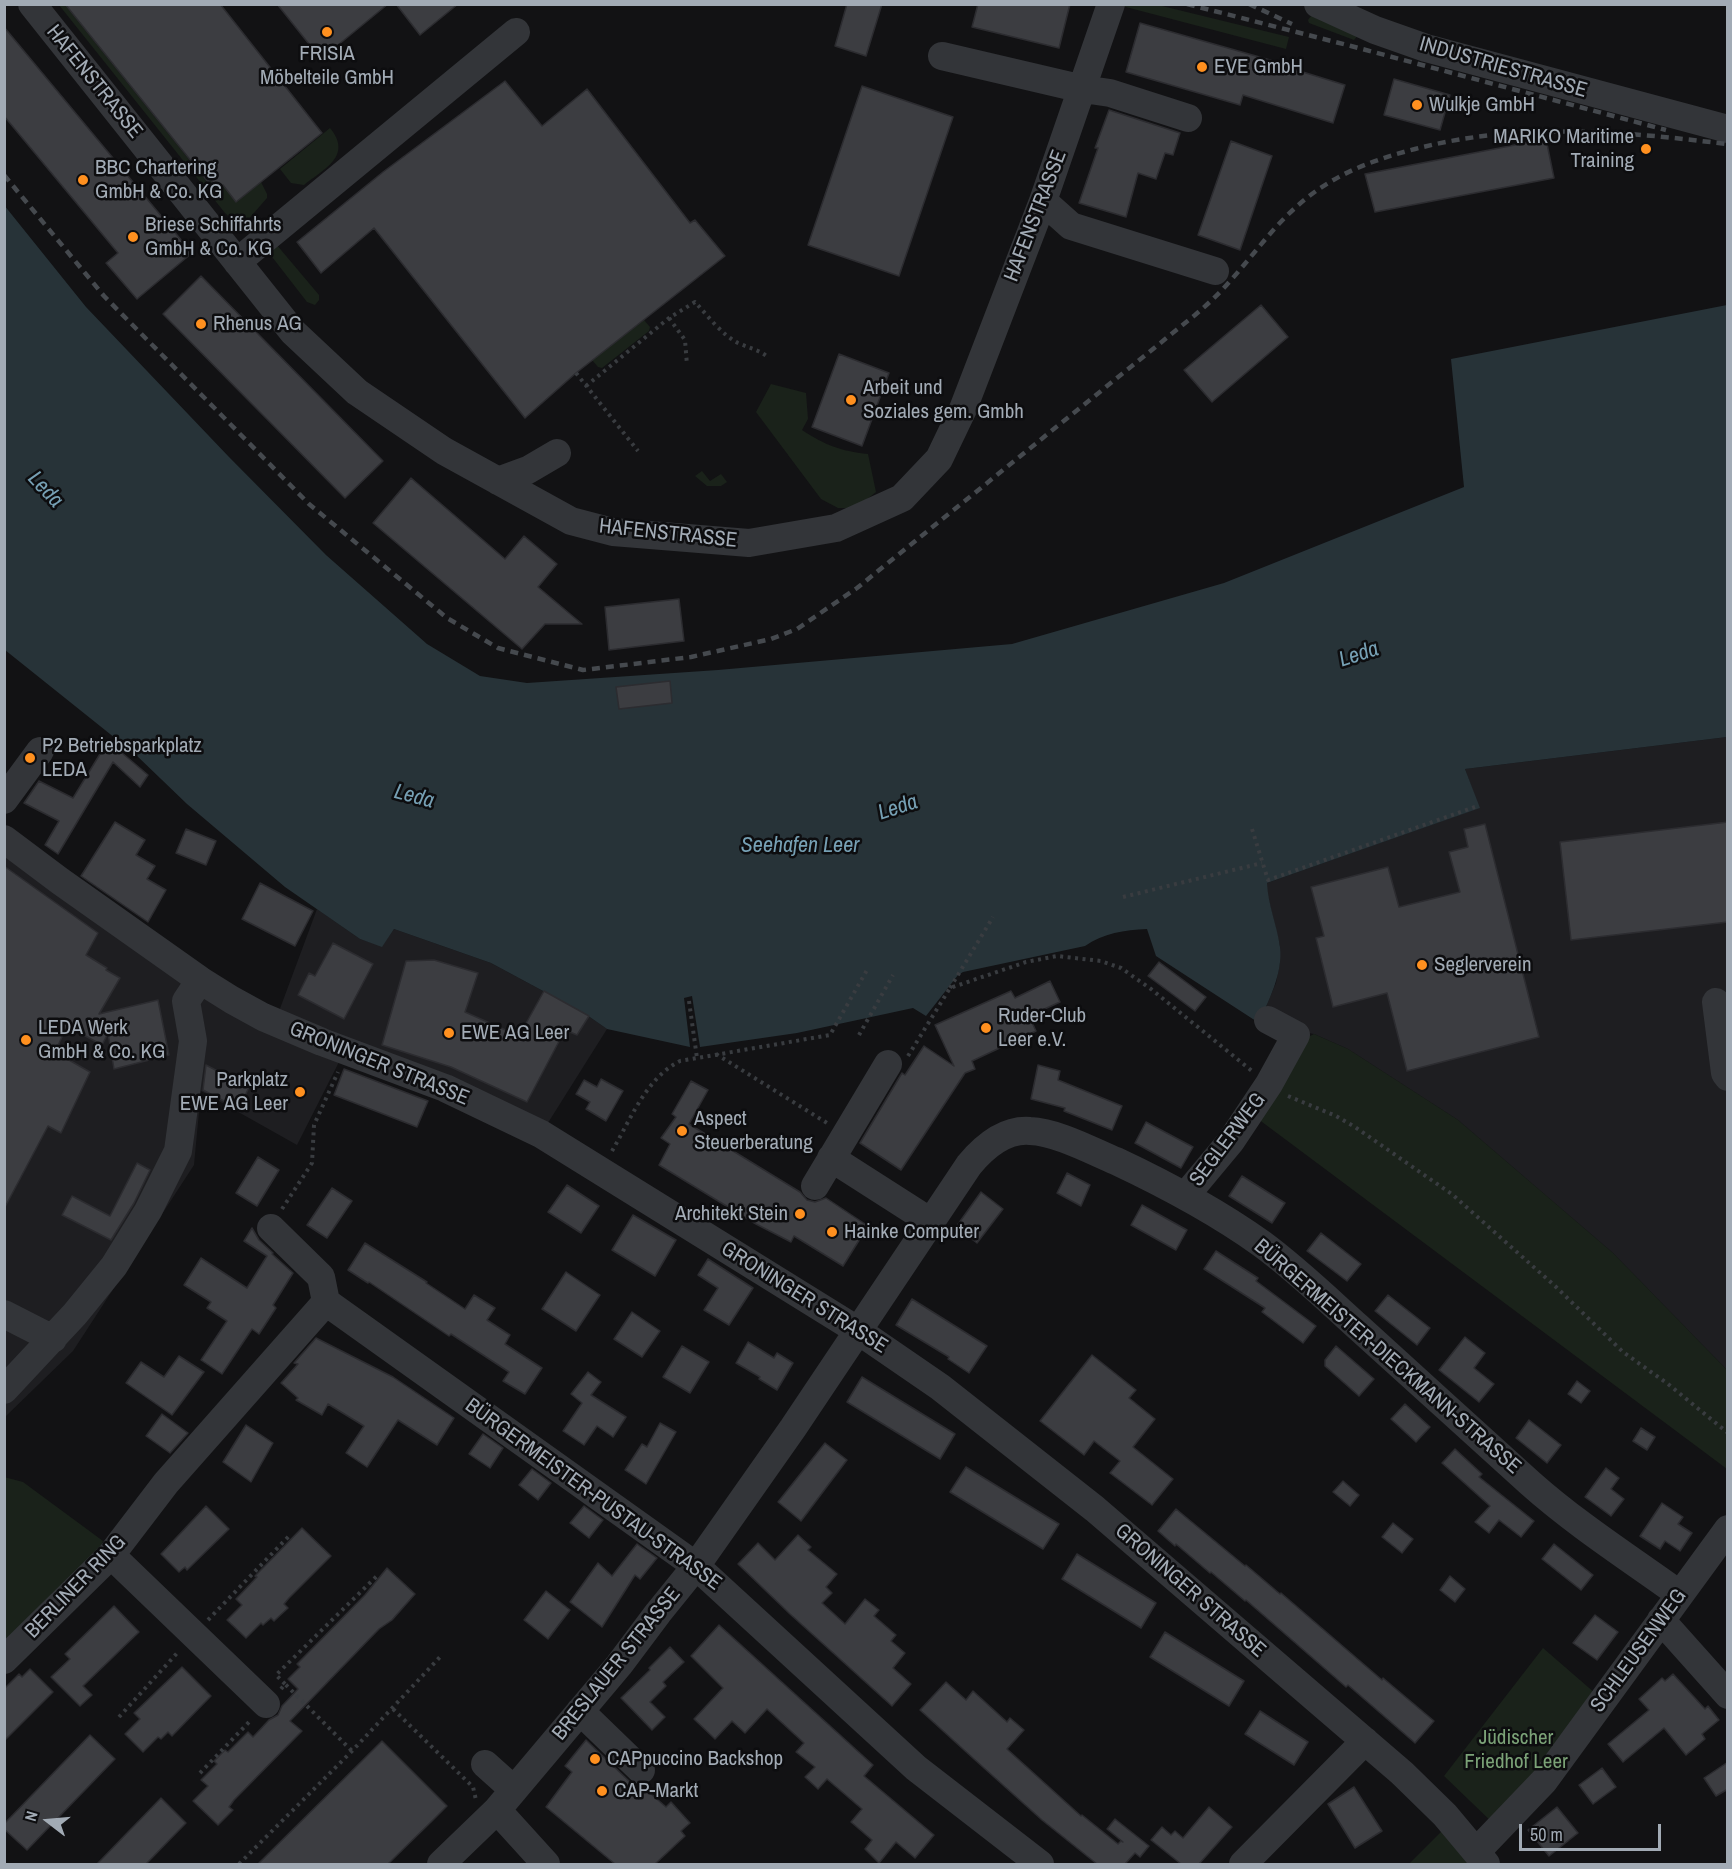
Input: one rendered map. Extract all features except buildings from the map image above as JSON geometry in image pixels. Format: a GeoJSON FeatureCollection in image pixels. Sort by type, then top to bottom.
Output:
{"type":"FeatureCollection","features":[{"type":"Feature","properties":{"kind":"street","name":"HAFENSTRASSE"},"geometry":{"type":"LineString","coordinates":[[32,4],[293,332],[357,392],[444,451],[571,521],[613,532],[749,543],[836,528],[902,498],[939,459],[963,409],[1043,201],[1111,4]]}},
{"type":"Feature","properties":{"kind":"street","name":"INDUSTRIESTRASSE"},"geometry":{"type":"LineString","coordinates":[[1318,4],[1375,30],[1426,48],[1728,129]]}},
{"type":"Feature","properties":{"kind":"street"},"geometry":{"type":"LineString","coordinates":[[237,262],[516,32]]}},
{"type":"Feature","properties":{"kind":"street"},"geometry":{"type":"LineString","coordinates":[[942,56],[1083,89],[1110,93],[1188,118]]}},
{"type":"Feature","properties":{"kind":"street"},"geometry":{"type":"LineString","coordinates":[[1043,201],[1071,226],[1215,271]]}},
{"type":"Feature","properties":{"kind":"street"},"geometry":{"type":"LineString","coordinates":[[498,481],[528,470],[557,453]]}},
{"type":"Feature","properties":{"kind":"street"},"geometry":{"type":"LineString","coordinates":[[4,800],[40,751]]}},
{"type":"Feature","properties":{"kind":"street","name":"GRONINGER STRASSE"},"geometry":{"type":"LineString","coordinates":[[4,839],[200,980],[263,1017],[319,1048],[349,1052],[445,1088],[541,1134],[857,1330],[940,1387],[1095,1509],[1402,1773],[1436,1806],[1482,1858]]}},
{"type":"Feature","properties":{"kind":"street"},"geometry":{"type":"LineString","coordinates":[[4,1389],[53,1339],[114,1266],[148,1211],[177,1151],[193,1041],[186,1001],[200,980]]}},
{"type":"Feature","properties":{"kind":"street"},"geometry":{"type":"LineString","coordinates":[[1716,1002],[1725,1073],[1728,1077]]}},
{"type":"Feature","properties":{"kind":"street","name":"SEGLERWEG"},"geometry":{"type":"LineString","coordinates":[[1186,1195],[1231,1142],[1269,1084],[1296,1035],[1268,1020]]}},
{"type":"Feature","properties":{"kind":"street"},"geometry":{"type":"LineString","coordinates":[[815,1186],[888,1064]]}},
{"type":"Feature","properties":{"kind":"street","name":"BÜRGERMEISTER-DIECKMANN-STRASSE"},"geometry":{"type":"LineString","coordinates":[[857,1330],[969,1165],[981,1151],[1002,1138],[1029,1130],[1048,1134],[1094,1152],[1186,1195],[1262,1245],[1314,1287],[1532,1485],[1585,1527],[1679,1594]]}},
{"type":"Feature","properties":{"kind":"street"},"geometry":{"type":"LineString","coordinates":[[839,1146],[931,1222]]}},
{"type":"Feature","properties":{"kind":"street"},"geometry":{"type":"LineString","coordinates":[[271,1228],[321,1277],[326,1302]]}},
{"type":"Feature","properties":{"kind":"street","name":"BERLINER RING"},"geometry":{"type":"LineString","coordinates":[[4,1660],[111,1555],[166,1483],[326,1302]]}},
{"type":"Feature","properties":{"kind":"street","name":"BÜRGERMEISTER-PUSTAU-STRASSE"},"geometry":{"type":"LineString","coordinates":[[326,1302],[696,1566],[916,1768],[1040,1864]]}},
{"type":"Feature","properties":{"kind":"street"},"geometry":{"type":"LineString","coordinates":[[4,1314],[53,1339]]}},
{"type":"Feature","properties":{"kind":"street","name":"BRESLAUER STRASSE"},"geometry":{"type":"LineString","coordinates":[[441,1864],[499,1806],[619,1665],[696,1566],[787,1437],[857,1330]]}},
{"type":"Feature","properties":{"kind":"street","name":"SCHLEUSENWEG"},"geometry":{"type":"LineString","coordinates":[[1482,1858],[1544,1781],[1728,1529]]}},
{"type":"Feature","properties":{"kind":"street"},"geometry":{"type":"LineString","coordinates":[[111,1555],[194,1635],[276,1694]]}},
{"type":"Feature","properties":{"kind":"street"},"geometry":{"type":"LineString","coordinates":[[1661,1620],[1728,1695]]}},
{"type":"Feature","properties":{"kind":"street"},"geometry":{"type":"LineString","coordinates":[[580,1711],[641,1770]]}},
{"type":"Feature","properties":{"kind":"street"},"geometry":{"type":"LineString","coordinates":[[1242,1864],[1365,1741]]}},
{"type":"Feature","properties":{"kind":"street"},"geometry":{"type":"LineString","coordinates":[[485,1764],[499,1806],[546,1864]]}},
{"type":"Feature","properties":{"kind":"path"},"geometry":{"type":"LineString","coordinates":[[586,386],[669,318],[695,302],[728,336],[762,352],[769,358]]}},
{"type":"Feature","properties":{"kind":"path"},"geometry":{"type":"LineString","coordinates":[[669,318],[685,340],[687,365]]}},
{"type":"Feature","properties":{"kind":"path"},"geometry":{"type":"LineString","coordinates":[[576,373],[638,451]]}},
{"type":"Feature","properties":{"kind":"path"},"geometry":{"type":"LineString","coordinates":[[1252,829],[1268,880],[1475,807]]}},
{"type":"Feature","properties":{"kind":"path"},"geometry":{"type":"LineString","coordinates":[[1124,897],[1263,863]]}},
{"type":"Feature","properties":{"kind":"path"},"geometry":{"type":"LineString","coordinates":[[888,1064],[909,1056],[993,916]]}},
{"type":"Feature","properties":{"kind":"path"},"geometry":{"type":"LineString","coordinates":[[950,988],[1026,962],[1057,956],[1101,962],[1121,968],[1269,1084],[1292,1098],[1336,1116],[1355,1127],[1453,1195],[1556,1287],[1623,1352],[1668,1384],[1728,1433]]}},
{"type":"Feature","properties":{"kind":"path"},"geometry":{"type":"LineString","coordinates":[[600,1171],[654,1080],[666,1068],[681,1061],[830,1035],[867,970]]}},
{"type":"Feature","properties":{"kind":"path"},"geometry":{"type":"LineString","coordinates":[[859,1035],[893,975]]}},
{"type":"Feature","properties":{"kind":"path"},"geometry":{"type":"LineString","coordinates":[[689,1001],[697,1058]]}},
{"type":"Feature","properties":{"kind":"path"},"geometry":{"type":"LineString","coordinates":[[271,1228],[312,1163],[314,1125],[349,1052]]}},
{"type":"Feature","properties":{"kind":"path"},"geometry":{"type":"LineString","coordinates":[[716,1054],[839,1146]]}},
{"type":"Feature","properties":{"kind":"path"},"geometry":{"type":"LineString","coordinates":[[119,1718],[194,1635],[289,1536]]}},
{"type":"Feature","properties":{"kind":"path"},"geometry":{"type":"LineString","coordinates":[[200,1773],[276,1694],[276,1675],[379,1574]]}},
{"type":"Feature","properties":{"kind":"path"},"geometry":{"type":"LineString","coordinates":[[239,1864],[393,1709],[440,1657]]}},
{"type":"Feature","properties":{"kind":"path"},"geometry":{"type":"LineString","coordinates":[[276,1694],[352,1751]]}},
{"type":"Feature","properties":{"kind":"path"},"geometry":{"type":"LineString","coordinates":[[393,1709],[473,1787],[477,1805],[499,1806]]}},
{"type":"Feature","properties":{"kind":"shaded area"},"geometry":{"type":"Polygon","coordinates":[[[1727,737],[1727,1370],[1613,1253],[1458,1120],[1348,1049],[1314,1034],[1259,1023],[1276,983],[1280,963],[1280,946],[1267,893],[1267,883],[1479,808],[1465,769],[1727,737]]]}},
{"type":"Feature","properties":{"kind":"shaded area"},"geometry":{"type":"Polygon","coordinates":[[[5,856],[340,1060],[297,1145],[201,1091],[194,1165],[73,1351],[5,1417],[5,856]]]}},
{"type":"Feature","properties":{"kind":"shaded area"},"geometry":{"type":"Polygon","coordinates":[[[317,909],[360,939],[382,946],[394,929],[491,963],[584,1013],[607,1029],[541,1134],[275,1022],[317,909]]]}},
{"type":"Feature","properties":{"kind":"green space"},"geometry":{"type":"Polygon","coordinates":[[[59,5],[65,5],[207,182],[211,180],[217,188],[223,185],[236,202],[261,182],[267,198],[246,222],[236,223],[225,213],[59,5]]]}},
{"type":"Feature","properties":{"kind":"green space"},"geometry":{"type":"Polygon","coordinates":[[[1122,5],[1158,5],[1289,37],[1286,49],[1122,5]]]}},
{"type":"Feature","properties":{"kind":"green space"},"geometry":{"type":"Polygon","coordinates":[[[1311,16],[1359,34],[1354,40],[1309,23],[1311,16]]]}},
{"type":"Feature","properties":{"kind":"green space"},"geometry":{"type":"Polygon","coordinates":[[[330,128],[338,146],[333,161],[304,185],[291,183],[280,169],[330,128]]]}},
{"type":"Feature","properties":{"kind":"green space"},"geometry":{"type":"Polygon","coordinates":[[[276,244],[319,295],[319,300],[315,305],[307,302],[269,253],[276,244]]]}},
{"type":"Feature","properties":{"kind":"green space"},"geometry":{"type":"Polygon","coordinates":[[[644,320],[650,327],[649,331],[602,368],[598,367],[592,360],[644,320]]]}},
{"type":"Feature","properties":{"kind":"green space"},"geometry":{"type":"Polygon","coordinates":[[[771,384],[806,393],[808,419],[802,430],[833,446],[868,454],[876,492],[856,508],[838,508],[821,499],[756,412],[771,384]]]}},
{"type":"Feature","properties":{"kind":"green space"},"geometry":{"type":"Polygon","coordinates":[[[702,471],[710,481],[721,474],[727,482],[721,486],[707,486],[695,476],[702,471]]]}},
{"type":"Feature","properties":{"kind":"green space"},"geometry":{"type":"Polygon","coordinates":[[[1314,1034],[1348,1049],[1458,1120],[1613,1253],[1727,1370],[1727,1469],[1250,1113],[1288,1047],[1314,1034]]]}},
{"type":"Feature","properties":{"kind":"green space"},"geometry":{"type":"Polygon","coordinates":[[[4,1477],[23,1482],[103,1541],[98,1553],[5,1647],[4,1477]]]}},
{"type":"Feature","properties":{"kind":"green space","name":"Jüdischer Friedhof Leer"},"geometry":{"type":"Polygon","coordinates":[[[1543,1648],[1603,1700],[1496,1826],[1444,1776],[1543,1648]]]}},
{"type":"Feature","properties":{"kind":"green space"},"geometry":{"type":"Polygon","coordinates":[[[1448,1825],[1479,1864],[1409,1864],[1448,1825]]]}},
{"type":"Feature","properties":{"kind":"water","name":"Seehafen Leer"},"geometry":{"type":"Polygon","coordinates":[[[4,205],[86,307],[326,555],[427,644],[480,676],[527,683],[718,670],[1012,644],[1224,583],[1464,487],[1451,359],[1727,305],[1727,737],[1465,769],[1480,808],[1267,883],[1279,939],[1280,957],[1274,986],[1259,1023],[1156,956],[1147,929],[1114,933],[1085,946],[963,972],[958,975],[926,1016],[913,1008],[797,1033],[700,1047],[692,996],[684,998],[690,1047],[607,1029],[584,1013],[491,963],[394,929],[382,947],[360,939],[285,887],[187,804],[135,754],[5,650],[4,205]]]}},
{"type":"Feature","properties":{"kind":"railway"},"geometry":{"type":"LineString","coordinates":[[1187,4],[1666,130]]}},
{"type":"Feature","properties":{"kind":"railway"},"geometry":{"type":"LineString","coordinates":[[1249,4],[1292,24]]}},
{"type":"Feature","properties":{"kind":"railway"},"geometry":{"type":"LineString","coordinates":[[4,175],[104,296],[309,504],[447,618],[498,648],[583,670],[691,657],[771,639],[797,629],[857,588],[1195,315],[1223,289],[1276,227],[1297,207],[1320,188],[1346,173],[1386,157],[1454,140],[1531,132],[1609,133],[1726,144]]}},
{"type":"Feature","properties":{"kind":"place","name":"FRISIA Möbelteile GmbH"},"geometry":{"type":"Point","coordinates":[327,32]}},
{"type":"Feature","properties":{"kind":"place","name":"EVE GmbH"},"geometry":{"type":"Point","coordinates":[1202,67]}},
{"type":"Feature","properties":{"kind":"place","name":"Wulkje GmbH"},"geometry":{"type":"Point","coordinates":[1417,105]}},
{"type":"Feature","properties":{"kind":"place","name":"MARIKO Maritime Training"},"geometry":{"type":"Point","coordinates":[1646,149]}},
{"type":"Feature","properties":{"kind":"place","name":"BBC Chartering GmbH & Co. KG"},"geometry":{"type":"Point","coordinates":[83,180]}},
{"type":"Feature","properties":{"kind":"place","name":"Briese Schiffahrts GmbH & Co. KG"},"geometry":{"type":"Point","coordinates":[133,237]}},
{"type":"Feature","properties":{"kind":"place","name":"Rhenus AG"},"geometry":{"type":"Point","coordinates":[201,324]}},
{"type":"Feature","properties":{"kind":"place","name":"Arbeit und Soziales gem. Gmbh"},"geometry":{"type":"Point","coordinates":[851,400]}},
{"type":"Feature","properties":{"kind":"place","name":"P2 Betriebsparkplatz LEDA"},"geometry":{"type":"Point","coordinates":[30,758]}},
{"type":"Feature","properties":{"kind":"place","name":"Seglerverein"},"geometry":{"type":"Point","coordinates":[1422,965]}},
{"type":"Feature","properties":{"kind":"place","name":"Ruder-Club Leer e.V."},"geometry":{"type":"Point","coordinates":[986,1028]}},
{"type":"Feature","properties":{"kind":"place","name":"EWE AG Leer"},"geometry":{"type":"Point","coordinates":[449,1033]}},
{"type":"Feature","properties":{"kind":"place","name":"LEDA Werk GmbH & Co. KG"},"geometry":{"type":"Point","coordinates":[26,1040]}},
{"type":"Feature","properties":{"kind":"place","name":"Parkplatz EWE AG Leer"},"geometry":{"type":"Point","coordinates":[300,1092]}},
{"type":"Feature","properties":{"kind":"place","name":"Aspect Steuerberatung"},"geometry":{"type":"Point","coordinates":[682,1131]}},
{"type":"Feature","properties":{"kind":"place","name":"Architekt Stein"},"geometry":{"type":"Point","coordinates":[800,1214]}},
{"type":"Feature","properties":{"kind":"place","name":"Hainke Computer"},"geometry":{"type":"Point","coordinates":[832,1232]}},
{"type":"Feature","properties":{"kind":"place","name":"CAPpuccino Backshop"},"geometry":{"type":"Point","coordinates":[595,1759]}},
{"type":"Feature","properties":{"kind":"place","name":"CAP-Markt"},"geometry":{"type":"Point","coordinates":[602,1791]}},
{"type":"Feature","properties":{"kind":"water label","name":"Leda"},"geometry":{"type":"Point","coordinates":[45,490]}},
{"type":"Feature","properties":{"kind":"water label","name":"Leda"},"geometry":{"type":"Point","coordinates":[1359,655]}},
{"type":"Feature","properties":{"kind":"water label","name":"Leda"},"geometry":{"type":"Point","coordinates":[414,797]}},
{"type":"Feature","properties":{"kind":"water label","name":"Leda"},"geometry":{"type":"Point","coordinates":[898,808]}}]}
